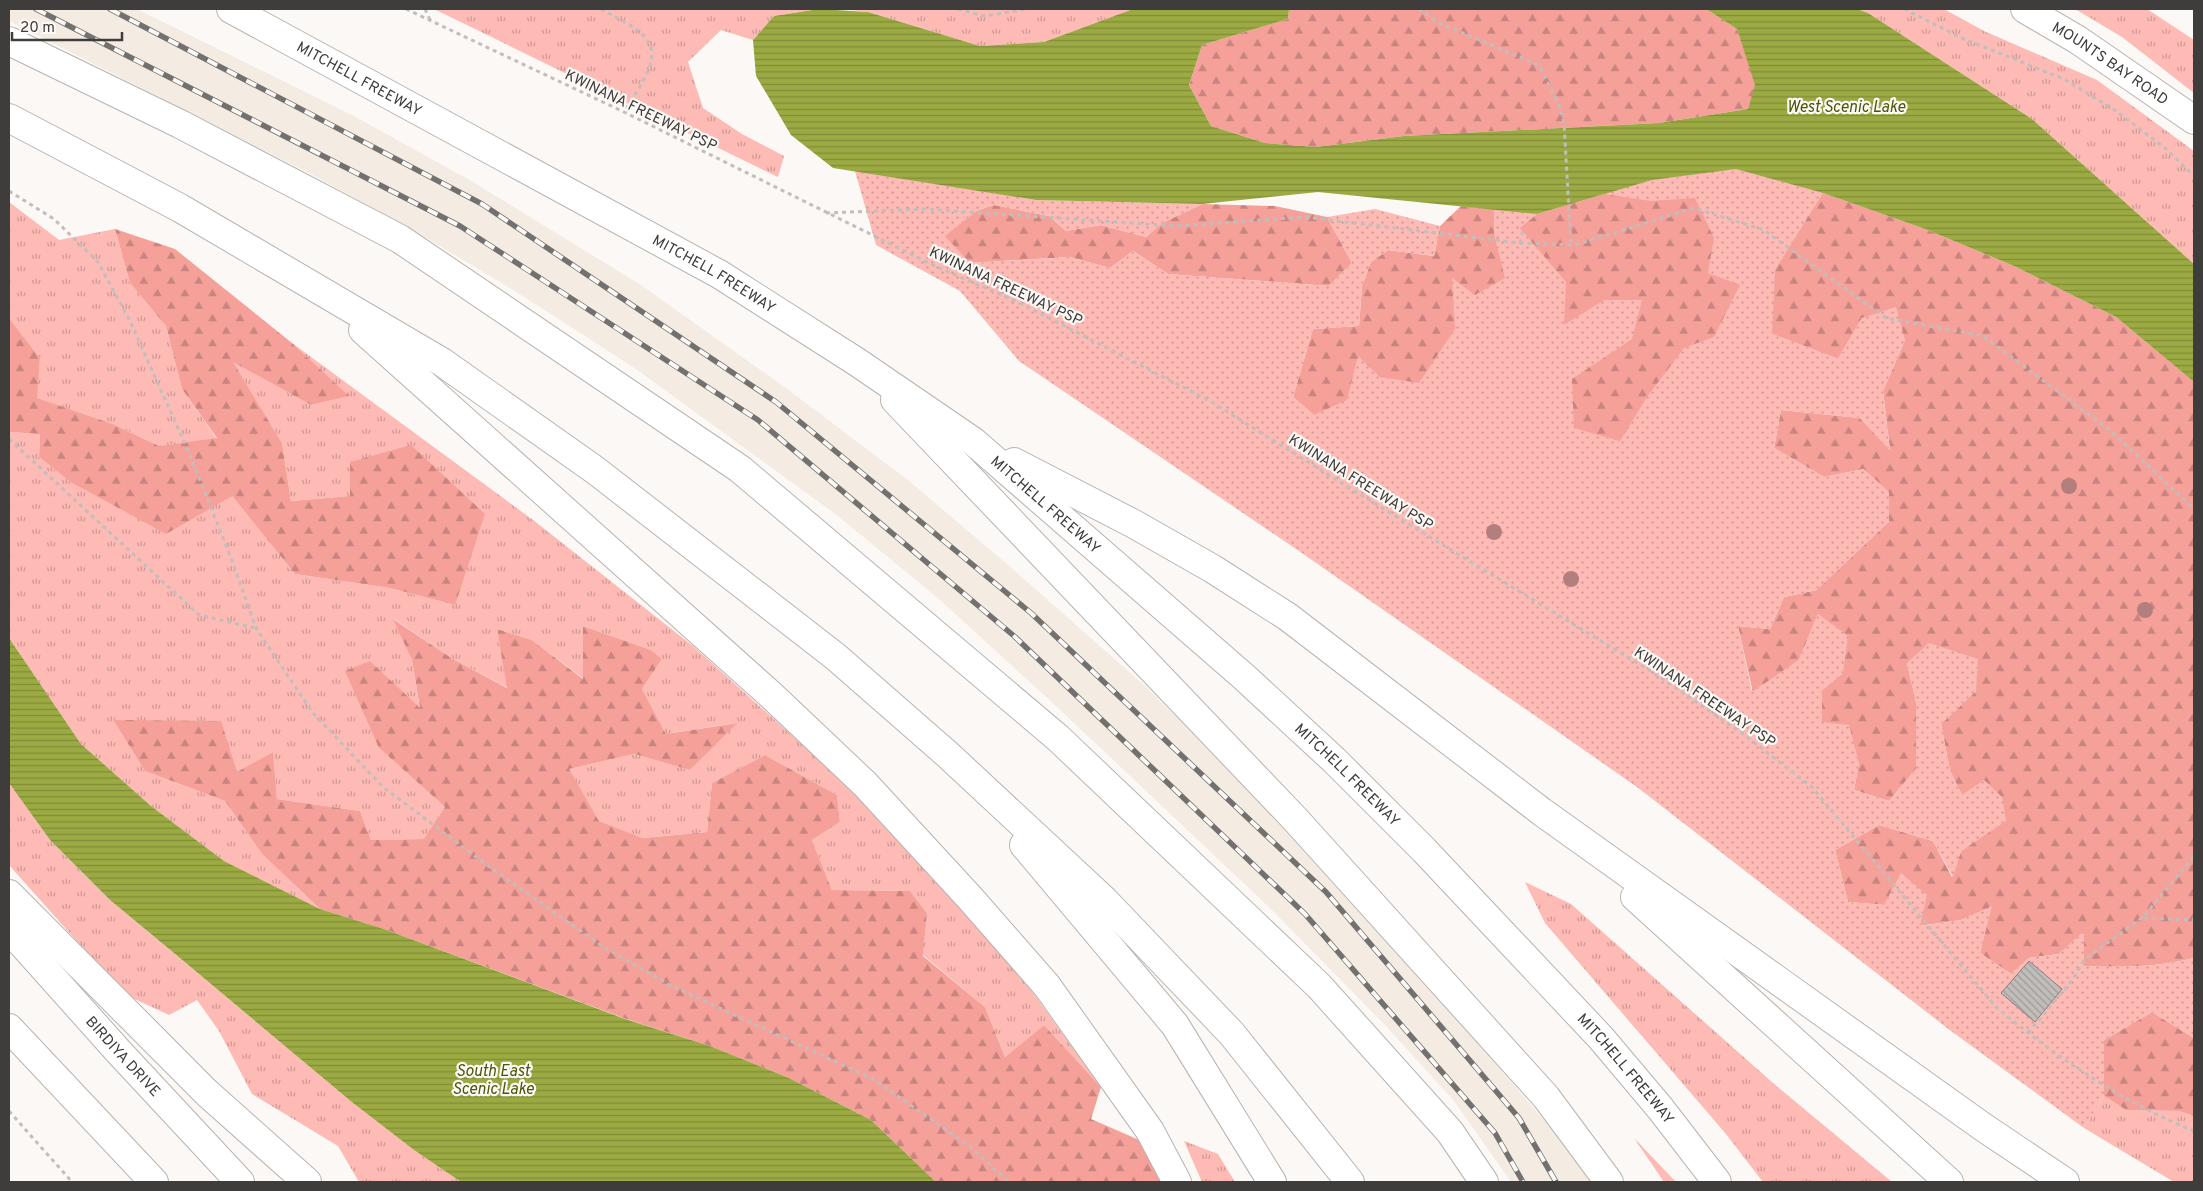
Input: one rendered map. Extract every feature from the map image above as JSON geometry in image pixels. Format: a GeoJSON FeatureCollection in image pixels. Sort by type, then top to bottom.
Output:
{"type":"FeatureCollection","features":[{"type":"Feature","properties":{"kind":"main road","name":"MITCHELL FREEWAY"},"geometry":{"type":"LineString","coordinates":[[231,9],[719,274],[857,362],[974,442],[1243,676],[1334,760],[1513,942],[1601,1038],[1660,1108],[1717,1182]]}},
{"type":"Feature","properties":{"kind":"main road","name":"MOUNTS BAY ROAD"},"geometry":{"type":"LineString","coordinates":[[2025,9],[2078,40],[2194,120]]}},
{"type":"Feature","properties":{"kind":"main road"},"geometry":{"type":"LineString","coordinates":[[17,45],[180,124],[400,239],[740,469],[1058,738],[1319,986],[1450,1132],[1484,1182]]}},
{"type":"Feature","properties":{"kind":"main road"},"geometry":{"type":"LineString","coordinates":[[9,118],[180,208],[442,362],[595,470],[836,657],[947,754],[1104,900],[1225,1027],[1350,1182]]}},
{"type":"Feature","properties":{"kind":"main road"},"geometry":{"type":"LineString","coordinates":[[319,290],[756,682],[865,784],[970,898],[1046,986],[1150,1130],[1177,1182]]}},
{"type":"Feature","properties":{"kind":"main road"},"geometry":{"type":"LineString","coordinates":[[857,362],[1295,818],[1546,1097],[1608,1182]]}},
{"type":"Feature","properties":{"kind":"main road"},"geometry":{"type":"LineString","coordinates":[[974,442],[1134,524],[1212,569],[1288,617],[1542,812],[1983,1127],[2065,1182]]}},
{"type":"Feature","properties":{"kind":"main road"},"geometry":{"type":"LineString","coordinates":[[947,754],[1174,1025],[1272,1182]]}},
{"type":"Feature","properties":{"kind":"main road"},"geometry":{"type":"LineString","coordinates":[[1542,812],[1948,1182]]}},
{"type":"Feature","properties":{"kind":"main road"},"geometry":{"type":"LineString","coordinates":[[9,894],[207,1092],[307,1182]]}},
{"type":"Feature","properties":{"kind":"main road","name":"BIRDIYA DRIVE"},"geometry":{"type":"LineString","coordinates":[[9,929],[118,1051],[240,1182]]}},
{"type":"Feature","properties":{"kind":"main road"},"geometry":{"type":"LineString","coordinates":[[9,1028],[154,1182]]}},
{"type":"Feature","properties":{"kind":"path","name":"KWINANA FREEWAY PSP"},"geometry":{"type":"LineString","coordinates":[[406,9],[624,112],[826,213],[1018,302],[1210,401],[1657,675],[1735,728],[1812,787],[1996,1007],[2028,1033],[2108,1088],[2160,1117],[2194,1131]]}},
{"type":"Feature","properties":{"kind":"path"},"geometry":{"type":"LineString","coordinates":[[425,9],[430,20]]}},
{"type":"Feature","properties":{"kind":"path"},"geometry":{"type":"LineString","coordinates":[[601,9],[645,36],[652,50],[650,67],[624,112]]}},
{"type":"Feature","properties":{"kind":"path"},"geometry":{"type":"LineString","coordinates":[[958,9],[984,16],[1027,9]]}},
{"type":"Feature","properties":{"kind":"path"},"geometry":{"type":"LineString","coordinates":[[1419,9],[1439,23],[1539,65],[1560,107],[1564,123],[1571,245]]}},
{"type":"Feature","properties":{"kind":"path"},"geometry":{"type":"LineString","coordinates":[[1904,9],[1964,39],[2064,79],[2116,111],[2165,148],[2194,176]]}},
{"type":"Feature","properties":{"kind":"path"},"geometry":{"type":"LineString","coordinates":[[9,190],[54,219],[98,262],[130,321],[190,455],[233,563],[256,628],[312,712],[383,787],[491,868],[602,946],[670,985],[873,1079],[968,1145],[1009,1182]]}},
{"type":"Feature","properties":{"kind":"path"},"geometry":{"type":"LineString","coordinates":[[826,213],[925,209],[1175,226],[1304,217],[1520,243],[1571,245],[1694,208],[1764,230],[1886,318],[1983,336],[2111,431],[2194,509]]}},
{"type":"Feature","properties":{"kind":"path"},"geometry":{"type":"LineString","coordinates":[[1520,243],[1523,229]]}},
{"type":"Feature","properties":{"kind":"path"},"geometry":{"type":"LineString","coordinates":[[9,439],[199,615],[256,628]]}},
{"type":"Feature","properties":{"kind":"path"},"geometry":{"type":"LineString","coordinates":[[2028,1033],[2073,979],[2084,960],[2143,918],[2194,856]]}},
{"type":"Feature","properties":{"kind":"path"},"geometry":{"type":"LineString","coordinates":[[2143,918],[2194,920]]}},
{"type":"Feature","properties":{"kind":"path"},"geometry":{"type":"LineString","coordinates":[[9,1111],[72,1182]]}},
{"type":"Feature","properties":{"kind":"shaded area"},"geometry":{"type":"Polygon","coordinates":[[[9,9],[137,9],[352,115],[473,182],[641,285],[790,391],[909,481],[1007,564],[1144,685],[1335,872],[1330,879],[1426,982],[1560,1139],[1592,1182],[1511,1182],[1454,1101],[1385,1025],[1274,912],[1055,705],[940,600],[838,516],[636,369],[518,293],[410,228],[309,173],[9,21],[9,9]]]}},
{"type":"Feature","properties":{"kind":"green space"},"geometry":{"type":"Polygon","coordinates":[[[434,9],[819,9],[774,16],[753,40],[721,30],[688,62],[703,108],[742,134],[784,156],[778,177],[434,9]]]}},
{"type":"Feature","properties":{"kind":"green space"},"geometry":{"type":"Polygon","coordinates":[[[841,9],[1133,9],[1044,42],[980,46],[868,12],[841,9]]]}},
{"type":"Feature","properties":{"kind":"green space"},"geometry":{"type":"Polygon","coordinates":[[[1289,9],[1706,9],[1737,29],[1756,85],[1748,109],[1659,123],[1404,136],[1316,147],[1265,143],[1211,126],[1189,85],[1202,45],[1288,19],[1289,9]]]}},
{"type":"Feature","properties":{"kind":"green space"},"geometry":{"type":"Polygon","coordinates":[[[1857,9],[1944,9],[1984,31],[2097,80],[2194,151],[2194,264],[2032,119],[1868,13],[1857,9]]]}},
{"type":"Feature","properties":{"kind":"green space"},"geometry":{"type":"Polygon","coordinates":[[[2075,9],[2147,9],[2194,40],[2194,93],[2122,37],[2075,9]]]}},
{"type":"Feature","properties":{"kind":"green space"},"geometry":{"type":"Polygon","coordinates":[[[1736,169],[1823,193],[1925,229],[2014,266],[2116,317],[2194,382],[2194,958],[2139,966],[2083,966],[2084,932],[2059,954],[2029,958],[2011,974],[1980,953],[1991,907],[1961,920],[1919,926],[1884,905],[1848,902],[1835,850],[1879,825],[1933,841],[1952,877],[1961,851],[2006,820],[1962,795],[1950,771],[1941,724],[1976,691],[1907,663],[1916,702],[1916,769],[1889,801],[1854,790],[1859,763],[1822,722],[1822,690],[1843,673],[1818,614],[1799,660],[1753,693],[1738,626],[1770,629],[1784,597],[1817,590],[1864,469],[1824,477],[1774,448],[1781,410],[1860,418],[1890,450],[1883,391],[1905,340],[1862,318],[1838,359],[1772,334],[1752,455],[1314,415],[1293,397],[1313,329],[1359,326],[1362,286],[1371,262],[1388,250],[1434,256],[1440,226],[1461,206],[1537,214],[1652,180],[1736,169]]]}},
{"type":"Feature","properties":{"kind":"green space"},"geometry":{"type":"Polygon","coordinates":[[[1736,169],[1823,193],[1775,270],[1772,334],[1838,359],[1862,318],[1896,307],[1905,340],[1883,391],[1890,450],[1860,418],[1781,410],[1774,448],[1824,477],[1864,469],[1889,492],[1889,522],[1817,590],[1784,597],[1770,629],[1738,626],[1752,692],[1799,660],[1818,614],[1848,636],[1843,673],[1822,690],[1822,722],[1849,725],[1859,763],[1854,790],[1889,801],[1916,769],[1916,702],[1907,663],[1929,643],[1978,659],[1976,691],[1941,724],[1950,771],[1962,795],[1984,780],[2002,797],[2006,821],[1961,851],[1953,877],[1933,841],[1879,825],[1835,850],[1848,902],[1884,905],[1901,873],[1927,895],[1920,926],[1961,920],[1992,906],[1980,953],[2011,974],[2029,958],[2059,954],[2084,931],[2084,966],[2139,966],[2194,958],[2194,1038],[2152,1012],[2104,1040],[2104,1096],[2084,1128],[1951,1031],[1637,787],[1299,551],[1019,361],[960,291],[876,245],[855,171],[1036,200],[1202,204],[1162,223],[1146,237],[1101,225],[1066,231],[1049,216],[994,205],[976,211],[945,236],[970,263],[1069,257],[1110,268],[1133,251],[1168,274],[1329,286],[1352,263],[1327,217],[1375,209],[1440,226],[1434,256],[1388,250],[1371,262],[1362,286],[1359,326],[1313,329],[1293,397],[1314,415],[1347,400],[1358,356],[1380,377],[1419,383],[1455,329],[1452,278],[1475,295],[1505,278],[1494,234],[1494,209],[1537,214],[1520,228],[1566,282],[1564,325],[1604,300],[1642,300],[1632,339],[1572,379],[1574,428],[1620,441],[1647,397],[1684,348],[1714,337],[1740,285],[1708,273],[1714,238],[1695,198],[1651,201],[1604,194],[1652,180],[1736,169]]]}},
{"type":"Feature","properties":{"kind":"green space"},"geometry":{"type":"Polygon","coordinates":[[[9,202],[59,240],[115,229],[130,283],[166,326],[182,389],[217,439],[159,446],[113,424],[36,398],[40,358],[9,318],[9,202]]]}},
{"type":"Feature","properties":{"kind":"green space"},"geometry":{"type":"Polygon","coordinates":[[[1202,204],[1275,206],[1327,217],[1352,263],[1329,286],[1168,274],[1133,251],[1110,268],[1069,257],[969,263],[944,236],[976,211],[994,205],[1049,216],[1066,231],[1101,225],[1146,237],[1162,223],[1202,204]]]}},
{"type":"Feature","properties":{"kind":"green space"},"geometry":{"type":"Polygon","coordinates":[[[115,229],[175,249],[292,343],[349,396],[311,405],[233,362],[282,443],[291,501],[350,496],[350,462],[411,445],[485,514],[455,605],[390,588],[295,574],[232,496],[166,534],[69,481],[39,457],[40,434],[9,432],[9,318],[40,358],[37,398],[113,424],[159,446],[217,438],[182,389],[166,326],[130,283],[115,229]]]}},
{"type":"Feature","properties":{"kind":"green space"},"geometry":{"type":"Polygon","coordinates":[[[292,343],[533,520],[693,646],[849,787],[984,925],[1101,1087],[1044,1025],[1005,1057],[985,1007],[923,955],[927,913],[910,891],[832,890],[812,840],[840,822],[837,795],[765,755],[712,783],[707,832],[643,838],[599,821],[568,769],[634,754],[690,770],[735,723],[666,734],[642,689],[662,659],[651,650],[583,626],[584,679],[532,640],[497,629],[508,688],[453,659],[394,619],[412,660],[420,709],[370,661],[379,748],[445,807],[425,839],[371,840],[360,811],[277,799],[273,752],[237,773],[113,720],[145,771],[225,801],[262,854],[320,909],[224,861],[151,806],[81,744],[9,638],[9,432],[40,434],[39,457],[69,481],[232,496],[295,574],[390,588],[455,605],[350,496],[291,501],[282,443],[232,361],[311,405],[348,396],[292,343]]]}},
{"type":"Feature","properties":{"kind":"green space"},"geometry":{"type":"Polygon","coordinates":[[[393,619],[453,659],[507,688],[497,629],[532,640],[583,679],[583,626],[651,650],[662,659],[642,689],[666,734],[737,723],[690,770],[634,754],[569,769],[599,821],[643,838],[707,832],[712,783],[765,755],[837,795],[840,822],[812,840],[832,890],[910,891],[927,913],[923,956],[985,1007],[1005,1057],[1044,1025],[1101,1087],[1091,1119],[1153,1146],[1164,1182],[936,1182],[871,1120],[789,1078],[710,1046],[626,1019],[384,929],[320,909],[262,854],[225,801],[145,771],[113,720],[221,721],[237,772],[273,752],[277,799],[360,811],[371,840],[424,839],[445,807],[379,748],[345,671],[370,661],[420,708],[412,660],[393,619]]]}},
{"type":"Feature","properties":{"kind":"green space"},"geometry":{"type":"Polygon","coordinates":[[[9,783],[50,840],[110,900],[353,1103],[414,1150],[461,1182],[359,1182],[338,1146],[252,1094],[219,1031],[197,1000],[169,1015],[124,994],[9,865],[9,783]]]}},
{"type":"Feature","properties":{"kind":"green space"},"geometry":{"type":"Polygon","coordinates":[[[1525,882],[1571,904],[1773,1083],[1892,1182],[1763,1182],[1726,1134],[1545,923],[1525,882]]]}},
{"type":"Feature","properties":{"kind":"green space"},"geometry":{"type":"Polygon","coordinates":[[[2152,1012],[2194,1038],[2194,1116],[2179,1111],[2126,1110],[2104,1096],[2104,1040],[2152,1012]]]}},
{"type":"Feature","properties":{"kind":"green space"},"geometry":{"type":"Polygon","coordinates":[[[2104,1096],[2126,1110],[2179,1111],[2194,1116],[2194,1182],[2174,1182],[2084,1128],[2104,1096]]]}},
{"type":"Feature","properties":{"kind":"green space"},"geometry":{"type":"Polygon","coordinates":[[[1634,1138],[1676,1182],[1664,1182],[1634,1138]]]}},
{"type":"Feature","properties":{"kind":"green space"},"geometry":{"type":"Polygon","coordinates":[[[1184,1141],[1218,1154],[1235,1182],[1202,1182],[1184,1141]]]}},
{"type":"Feature","properties":{"kind":"water","name":"West Scenic Lake"},"geometry":{"type":"Polygon","coordinates":[[[819,9],[868,12],[980,46],[1044,42],[1133,9],[1289,9],[1288,19],[1202,45],[1189,85],[1211,126],[1265,143],[1316,147],[1404,136],[1659,123],[1748,109],[1755,85],[1737,29],[1706,9],[1857,9],[1868,13],[2032,119],[2194,264],[2194,382],[2116,317],[2014,266],[1925,229],[1823,193],[1736,169],[1652,180],[1537,214],[1318,192],[1202,204],[1036,200],[833,168],[791,135],[756,76],[753,40],[774,16],[819,9]]]}},
{"type":"Feature","properties":{"kind":"water","name":"South East Scenic Lake"},"geometry":{"type":"Polygon","coordinates":[[[9,638],[81,744],[151,806],[224,861],[320,909],[384,929],[625,1019],[710,1046],[789,1078],[871,1120],[936,1182],[461,1182],[414,1150],[353,1103],[110,900],[50,840],[9,783],[9,638]]]}},
{"type":"Feature","properties":{"kind":"building"},"geometry":{"type":"Polygon","coordinates":[[[2029,961],[2062,989],[2035,1022],[2001,993],[2029,961]]]}},
{"type":"Feature","properties":{"kind":"railway"},"geometry":{"type":"LineString","coordinates":[[36,9],[460,226],[758,420],[1014,636],[1305,914],[1495,1133],[1523,1182]]}},
{"type":"Feature","properties":{"kind":"railway"},"geometry":{"type":"LineString","coordinates":[[110,9],[482,204],[776,402],[1031,613],[1326,892],[1519,1118],[1556,1182]]}}]}
